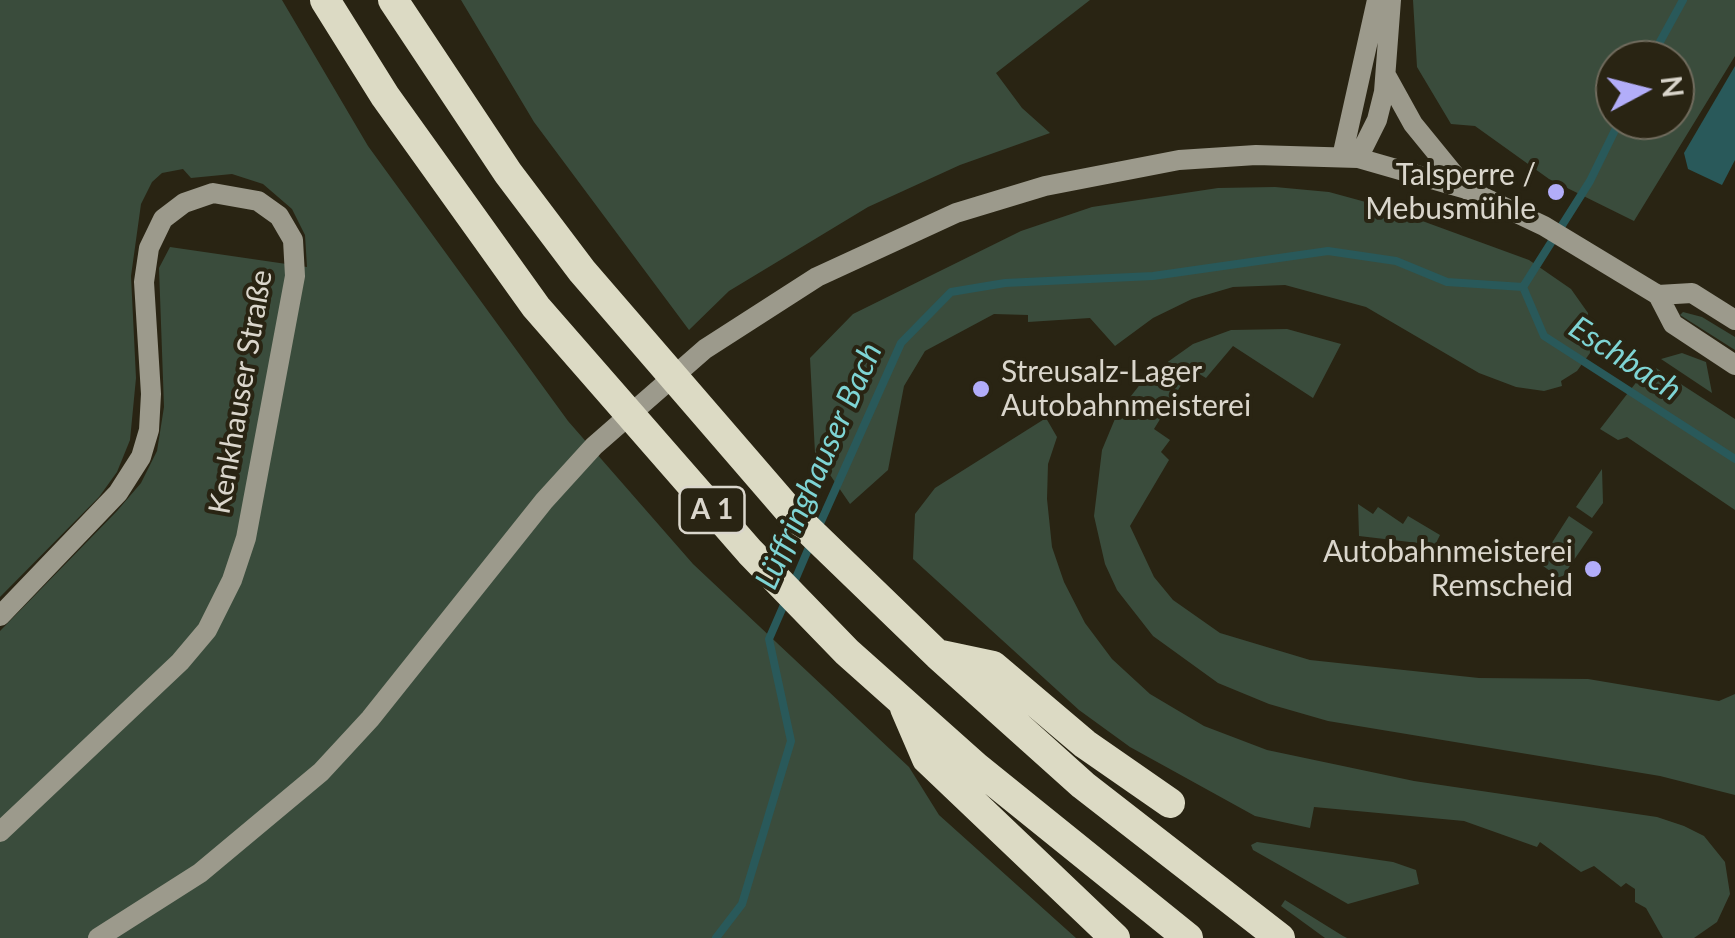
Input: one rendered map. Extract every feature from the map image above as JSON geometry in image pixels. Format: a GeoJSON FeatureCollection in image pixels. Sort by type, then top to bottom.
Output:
{"type":"FeatureCollection","features":[{"type":"Feature","properties":{"kind":"highway","name":"A 1"},"geometry":{"type":"LineString","coordinates":[[324,0],[385,96],[536,307],[750,552],[901,700],[1046,826],[1188,938]]}},
{"type":"Feature","properties":{"kind":"highway","name":"A 1"},"geometry":{"type":"LineString","coordinates":[[393,0],[508,174],[582,271],[791,512],[938,654],[1084,785],[1280,938]]}},
{"type":"Feature","properties":{"kind":"highway"},"geometry":{"type":"LineString","coordinates":[[938,654],[993,666],[1085,744],[1170,803]]}},
{"type":"Feature","properties":{"kind":"highway"},"geometry":{"type":"LineString","coordinates":[[901,700],[926,759],[1115,938]]}},
{"type":"Feature","properties":{"kind":"main road"},"geometry":{"type":"LineString","coordinates":[[1350,157],[1377,0]]}},
{"type":"Feature","properties":{"kind":"main road"},"geometry":{"type":"LineString","coordinates":[[1350,157],[1377,120],[1387,77],[1391,0]]}},
{"type":"Feature","properties":{"kind":"main road"},"geometry":{"type":"LineString","coordinates":[[1387,77],[1412,124],[1466,190]]}},
{"type":"Feature","properties":{"kind":"main road"},"geometry":{"type":"LineString","coordinates":[[98,938],[200,873],[296,796],[370,719],[521,528],[594,446],[705,349],[790,293],[906,233],[1046,186],[1178,160],[1256,155],[1350,157],[1466,190],[1544,226],[1658,295],[1672,324],[1735,364]]}},
{"type":"Feature","properties":{"kind":"main road","name":"Kenkhauser Straße"},"geometry":{"type":"LineString","coordinates":[[0,616],[118,492],[141,457],[149,430],[151,394],[144,282],[149,248],[163,219],[184,203],[213,192],[258,202],[279,216],[293,240],[295,276],[246,538],[232,580],[207,630],[180,662],[0,832]]}},
{"type":"Feature","properties":{"kind":"main road"},"geometry":{"type":"LineString","coordinates":[[1658,295],[1692,293],[1735,320]]}},
{"type":"Feature","properties":{"kind":"green space"},"geometry":{"type":"Polygon","coordinates":[[[0,0],[282,0],[368,146],[568,421],[693,564],[909,767],[939,815],[1076,938],[0,938],[0,631],[117,511],[141,483],[157,451],[164,407],[159,268],[170,247],[307,267],[305,235],[292,209],[263,184],[232,174],[191,178],[183,169],[162,173],[152,182],[141,204],[131,276],[136,378],[130,440],[117,472],[99,497],[0,597],[0,0]]]}},
{"type":"Feature","properties":{"kind":"green space"},"geometry":{"type":"Polygon","coordinates":[[[461,0],[1090,0],[996,73],[1022,108],[1050,133],[960,165],[868,207],[729,291],[689,330],[534,122],[461,0]]]}},
{"type":"Feature","properties":{"kind":"green space"},"geometry":{"type":"Polygon","coordinates":[[[1413,0],[1735,0],[1735,56],[1695,121],[1695,40],[1595,40],[1595,140],[1684,140],[1634,221],[1549,179],[1475,126],[1451,124],[1417,67],[1413,0]]]}},
{"type":"Feature","properties":{"kind":"green space"},"geometry":{"type":"Polygon","coordinates":[[[1275,187],[1329,192],[1384,207],[1529,260],[1571,289],[1588,313],[1590,353],[1577,371],[1561,381],[1562,386],[1544,391],[1516,387],[1479,373],[1366,307],[1285,285],[1233,287],[1192,299],[1153,318],[1115,346],[1090,318],[1028,322],[1028,315],[994,314],[925,351],[904,386],[888,470],[850,504],[815,453],[810,358],[853,314],[1021,231],[1092,207],[1218,188],[1275,187]]]}},
{"type":"Feature","properties":{"kind":"green space"},"geometry":{"type":"Polygon","coordinates":[[[1683,312],[1702,317],[1735,337],[1735,350],[1680,315],[1683,312]]]}},
{"type":"Feature","properties":{"kind":"green space"},"geometry":{"type":"Polygon","coordinates":[[[1287,329],[1341,344],[1313,398],[1233,346],[1206,378],[1191,369],[1154,429],[1170,440],[1161,452],[1169,460],[1130,526],[1154,577],[1173,600],[1220,633],[1310,660],[1479,678],[1588,679],[1719,701],[1735,694],[1735,795],[1660,776],[1328,721],[1269,704],[1218,683],[1153,636],[1117,590],[1105,564],[1094,516],[1102,450],[1117,414],[1145,378],[1193,344],[1231,330],[1287,329]]]}},
{"type":"Feature","properties":{"kind":"green space"},"geometry":{"type":"Polygon","coordinates":[[[1682,353],[1706,362],[1712,393],[1661,359],[1682,353]]]}},
{"type":"Feature","properties":{"kind":"green space"},"geometry":{"type":"Polygon","coordinates":[[[1656,368],[1735,419],[1735,510],[1627,437],[1618,440],[1600,429],[1638,380],[1656,368]]]}},
{"type":"Feature","properties":{"kind":"green space"},"geometry":{"type":"Polygon","coordinates":[[[1046,418],[1057,437],[1048,464],[1047,499],[1052,547],[1064,582],[1085,623],[1112,659],[1150,694],[1204,726],[1267,750],[1414,781],[1657,817],[1684,826],[1704,836],[1725,862],[1730,894],[1717,922],[1694,938],[1663,938],[1646,908],[1635,902],[1635,889],[1626,883],[1621,887],[1594,866],[1581,872],[1540,842],[1537,847],[1464,821],[1314,807],[1310,828],[1255,816],[1130,747],[1079,710],[913,559],[915,514],[935,488],[1046,418]]]}},
{"type":"Feature","properties":{"kind":"green space"},"geometry":{"type":"Polygon","coordinates":[[[1602,469],[1603,503],[1592,518],[1576,507],[1602,469]]]}},
{"type":"Feature","properties":{"kind":"green space"},"geometry":{"type":"Polygon","coordinates":[[[1358,504],[1373,514],[1378,507],[1403,524],[1408,516],[1440,535],[1435,545],[1359,536],[1358,504]]]}},
{"type":"Feature","properties":{"kind":"green space"},"geometry":{"type":"Polygon","coordinates":[[[1569,516],[1593,532],[1561,579],[1539,563],[1569,516]]]}},
{"type":"Feature","properties":{"kind":"green space"},"geometry":{"type":"Polygon","coordinates":[[[1257,842],[1393,862],[1416,870],[1419,884],[1348,904],[1253,850],[1251,845],[1257,842]]]}},
{"type":"Feature","properties":{"kind":"green space"},"geometry":{"type":"Polygon","coordinates":[[[1285,900],[1347,938],[1325,938],[1281,906],[1285,900]]]}},
{"type":"Feature","properties":{"kind":"water"},"geometry":{"type":"Polygon","coordinates":[[[1735,66],[1735,160],[1722,185],[1688,169],[1684,153],[1735,66]]]}},
{"type":"Feature","properties":{"kind":"waterway","name":"Eschbach"},"geometry":{"type":"LineString","coordinates":[[1661,40],[1683,0]]}},
{"type":"Feature","properties":{"kind":"waterway","name":"Eschbach"},"geometry":{"type":"LineString","coordinates":[[1610,140],[1590,181],[1523,287],[1544,336],[1735,459]]}},
{"type":"Feature","properties":{"kind":"waterway","name":"Lüffringhauser Bach"},"geometry":{"type":"LineString","coordinates":[[818,528],[901,343],[951,292],[1005,283],[1153,276],[1328,251],[1396,261],[1447,282],[1523,287]]}},
{"type":"Feature","properties":{"kind":"waterway","name":"Lüffringhauser Bach"},"geometry":{"type":"LineString","coordinates":[[792,587],[810,545]]}},
{"type":"Feature","properties":{"kind":"waterway","name":"Lüffringhauser Bach"},"geometry":{"type":"LineString","coordinates":[[716,938],[742,904],[791,741],[769,639],[786,600]]}},
{"type":"Feature","properties":{"kind":"place","name":"Talsperre / Mebusmühle"},"geometry":{"type":"Point","coordinates":[1556,192]}},
{"type":"Feature","properties":{"kind":"place","name":"Streusalz-Lager Autobahnmeisterei"},"geometry":{"type":"Point","coordinates":[981,389]}},
{"type":"Feature","properties":{"kind":"place","name":"Autobahnmeisterei Remscheid"},"geometry":{"type":"Point","coordinates":[1593,569]}}]}
